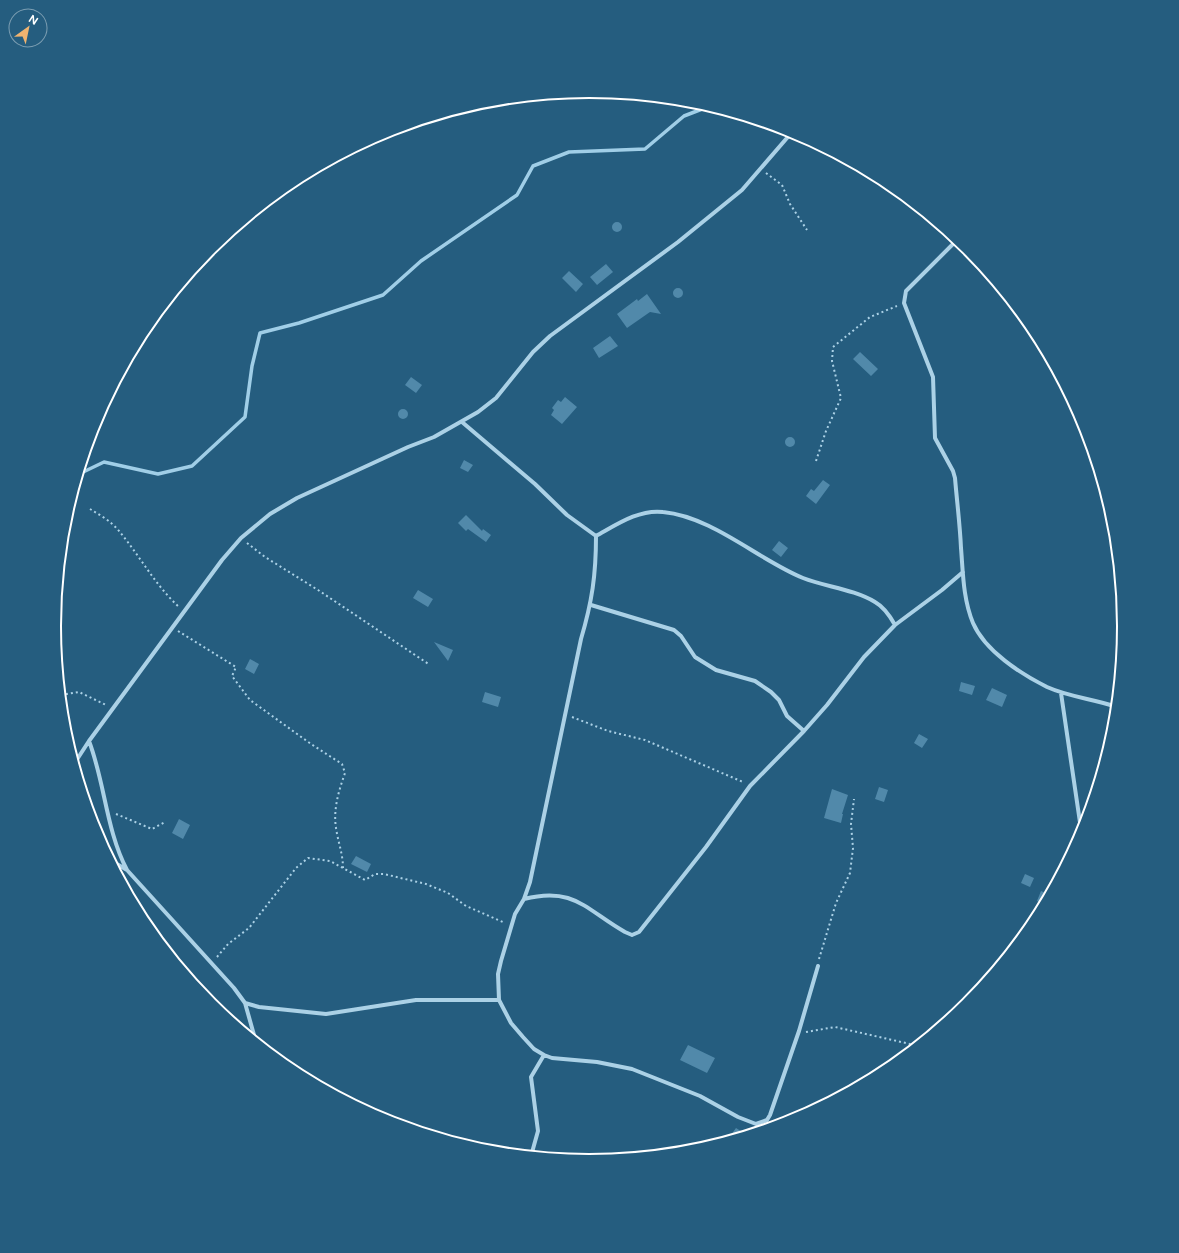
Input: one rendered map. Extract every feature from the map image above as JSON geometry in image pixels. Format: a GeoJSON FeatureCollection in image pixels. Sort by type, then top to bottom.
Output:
{"type":"FeatureCollection","features":[{"type":"Feature","properties":{"kind":"street"},"geometry":{"type":"LineString","coordinates":[[78,758],[174,628],[184,611],[222,560],[241,538],[270,514],[297,498],[408,447],[434,437],[462,422],[496,398],[533,352],[550,336],[678,242],[742,190],[789,137]]}},
{"type":"Feature","properties":{"kind":"street"},"geometry":{"type":"LineString","coordinates":[[953,244],[906,290],[904,303],[933,377],[935,438],[953,471],[955,478],[962,572],[969,611],[973,624],[984,640],[1001,657],[1021,673],[1061,692],[1111,706]]}},
{"type":"Feature","properties":{"kind":"street"},"geometry":{"type":"LineString","coordinates":[[462,422],[535,484],[567,515],[596,536]]}},
{"type":"Feature","properties":{"kind":"street"},"geometry":{"type":"LineString","coordinates":[[596,536],[627,519],[646,512],[662,511],[678,514],[698,521],[803,578],[863,596],[876,602],[889,614],[895,624]]}},
{"type":"Feature","properties":{"kind":"street"},"geometry":{"type":"LineString","coordinates":[[596,536],[595,583],[591,605],[581,639],[530,882],[511,925],[498,974],[499,1000],[511,1023],[534,1049],[544,1055],[552,1058],[597,1062],[632,1069],[700,1096],[738,1117],[756,1124],[762,1123],[770,1115],[799,1031],[818,966]]}},
{"type":"Feature","properties":{"kind":"street"},"geometry":{"type":"LineString","coordinates":[[524,898],[548,894],[569,897],[580,902],[625,932],[632,934],[639,932],[706,847],[750,786],[804,731],[827,705],[864,658],[895,624],[942,590],[962,572]]}},
{"type":"Feature","properties":{"kind":"street"},"geometry":{"type":"LineString","coordinates":[[591,605],[674,630],[681,636],[695,657],[716,670],[762,685],[779,700],[787,716],[804,731]]}},
{"type":"Feature","properties":{"kind":"street"},"geometry":{"type":"LineString","coordinates":[[1061,692],[1080,823]]}},
{"type":"Feature","properties":{"kind":"street"},"geometry":{"type":"LineString","coordinates":[[89,741],[97,762],[108,807],[112,836],[127,870]]}},
{"type":"Feature","properties":{"kind":"street"},"geometry":{"type":"LineString","coordinates":[[119,865],[127,870],[212,962],[245,1002],[254,1035]]}},
{"type":"Feature","properties":{"kind":"street"},"geometry":{"type":"LineString","coordinates":[[245,1002],[259,1007],[326,1014],[416,1000],[499,1000]]}},
{"type":"Feature","properties":{"kind":"street"},"geometry":{"type":"LineString","coordinates":[[532,1151],[538,1131],[531,1077],[544,1055]]}},
{"type":"Feature","properties":{"kind":"path"},"geometry":{"type":"LineString","coordinates":[[760,169],[782,185],[790,204],[806,230]]}},
{"type":"Feature","properties":{"kind":"path"},"geometry":{"type":"LineString","coordinates":[[816,461],[826,431],[841,398],[832,361],[833,347],[870,317],[904,303]]}},
{"type":"Feature","properties":{"kind":"path"},"geometry":{"type":"LineString","coordinates":[[90,509],[104,518],[119,531],[166,596],[184,611]]}},
{"type":"Feature","properties":{"kind":"path"},"geometry":{"type":"LineString","coordinates":[[241,538],[265,558],[318,590],[430,665]]}},
{"type":"Feature","properties":{"kind":"path"},"geometry":{"type":"LineString","coordinates":[[174,628],[236,667],[232,676],[250,700],[311,744],[342,764],[345,772],[338,795],[336,827],[343,859],[343,868]]}},
{"type":"Feature","properties":{"kind":"path"},"geometry":{"type":"LineString","coordinates":[[66,695],[79,692],[114,709]]}},
{"type":"Feature","properties":{"kind":"path"},"geometry":{"type":"LineString","coordinates":[[565,715],[608,731],[645,740],[750,786]]}},
{"type":"Feature","properties":{"kind":"path"},"geometry":{"type":"LineString","coordinates":[[818,966],[823,944],[836,903],[850,873],[853,848],[851,824],[854,799]]}},
{"type":"Feature","properties":{"kind":"path"},"geometry":{"type":"LineString","coordinates":[[108,807],[119,815],[152,829],[165,822]]}},
{"type":"Feature","properties":{"kind":"path"},"geometry":{"type":"LineString","coordinates":[[212,962],[228,944],[249,928],[296,868],[308,858],[330,861],[365,880],[375,874],[384,874],[426,884],[448,893],[466,906],[511,925]]}},
{"type":"Feature","properties":{"kind":"path"},"geometry":{"type":"LineString","coordinates":[[799,1031],[808,1032],[834,1027],[913,1045]]}},
{"type":"Feature","properties":{"kind":"building"},"geometry":{"type":"Polygon","coordinates":[[[615,222],[619,222],[621,223],[621,231],[615,232],[612,229],[612,225],[615,222]]]}},
{"type":"Feature","properties":{"kind":"building"},"geometry":{"type":"Polygon","coordinates":[[[606,264],[613,272],[597,285],[590,277],[606,264]]]}},
{"type":"Feature","properties":{"kind":"building"},"geometry":{"type":"Polygon","coordinates":[[[569,271],[583,284],[576,292],[562,278],[569,271]]]}},
{"type":"Feature","properties":{"kind":"building"},"geometry":{"type":"Polygon","coordinates":[[[676,288],[680,288],[682,289],[682,297],[676,298],[673,295],[673,291],[676,288]]]}},
{"type":"Feature","properties":{"kind":"building"},"geometry":{"type":"Polygon","coordinates":[[[647,294],[661,314],[650,312],[627,328],[617,314],[637,299],[638,301],[647,294]]]}},
{"type":"Feature","properties":{"kind":"building"},"geometry":{"type":"Polygon","coordinates":[[[610,336],[618,346],[599,358],[593,348],[610,336]]]}},
{"type":"Feature","properties":{"kind":"building"},"geometry":{"type":"Polygon","coordinates":[[[860,352],[878,369],[871,376],[853,359],[860,352]]]}},
{"type":"Feature","properties":{"kind":"building"},"geometry":{"type":"Polygon","coordinates":[[[411,377],[422,385],[416,393],[405,385],[411,377]]]}},
{"type":"Feature","properties":{"kind":"building"},"geometry":{"type":"Polygon","coordinates":[[[565,397],[577,407],[562,424],[551,415],[554,410],[552,408],[558,400],[561,402],[565,397]]]}},
{"type":"Feature","properties":{"kind":"building"},"geometry":{"type":"Polygon","coordinates":[[[401,409],[405,409],[407,410],[407,418],[401,419],[398,416],[398,412],[401,409]]]}},
{"type":"Feature","properties":{"kind":"building"},"geometry":{"type":"Polygon","coordinates":[[[788,437],[792,437],[794,438],[794,446],[788,447],[785,444],[785,440],[788,437]]]}},
{"type":"Feature","properties":{"kind":"building"},"geometry":{"type":"Polygon","coordinates":[[[464,460],[473,465],[468,472],[460,468],[464,460]]]}},
{"type":"Feature","properties":{"kind":"building"},"geometry":{"type":"Polygon","coordinates":[[[823,480],[830,485],[816,504],[806,496],[811,489],[814,491],[823,480]]]}},
{"type":"Feature","properties":{"kind":"building"},"geometry":{"type":"Polygon","coordinates":[[[466,515],[482,531],[483,529],[491,535],[486,542],[468,529],[466,531],[458,523],[466,515]]]}},
{"type":"Feature","properties":{"kind":"building"},"geometry":{"type":"Polygon","coordinates":[[[779,541],[788,548],[781,557],[772,550],[779,541]]]}},
{"type":"Feature","properties":{"kind":"building"},"geometry":{"type":"Polygon","coordinates":[[[418,590],[433,599],[428,607],[413,598],[418,590]]]}},
{"type":"Feature","properties":{"kind":"building"},"geometry":{"type":"Polygon","coordinates":[[[434,642],[453,650],[448,661],[434,642]]]}},
{"type":"Feature","properties":{"kind":"building"},"geometry":{"type":"Polygon","coordinates":[[[250,659],[259,664],[254,674],[245,669],[250,659]]]}},
{"type":"Feature","properties":{"kind":"building"},"geometry":{"type":"Polygon","coordinates":[[[961,682],[975,686],[972,695],[959,691],[961,682]]]}},
{"type":"Feature","properties":{"kind":"building"},"geometry":{"type":"Polygon","coordinates":[[[992,688],[1007,695],[1002,707],[986,700],[992,688]]]}},
{"type":"Feature","properties":{"kind":"building"},"geometry":{"type":"Polygon","coordinates":[[[485,692],[501,697],[498,707],[482,702],[485,692]]]}},
{"type":"Feature","properties":{"kind":"building"},"geometry":{"type":"Polygon","coordinates":[[[919,734],[928,739],[922,748],[914,743],[919,734]]]}},
{"type":"Feature","properties":{"kind":"building"},"geometry":{"type":"Polygon","coordinates":[[[879,787],[888,790],[884,802],[875,799],[879,787]]]}},
{"type":"Feature","properties":{"kind":"building"},"geometry":{"type":"Polygon","coordinates":[[[832,789],[848,795],[842,814],[841,823],[824,818],[832,789]]]}},
{"type":"Feature","properties":{"kind":"building"},"geometry":{"type":"Polygon","coordinates":[[[179,819],[190,825],[183,839],[172,833],[179,819]]]}},
{"type":"Feature","properties":{"kind":"building"},"geometry":{"type":"Polygon","coordinates":[[[356,856],[371,864],[367,872],[351,864],[356,856]]]}},
{"type":"Feature","properties":{"kind":"building"},"geometry":{"type":"Polygon","coordinates":[[[1025,874],[1034,878],[1030,887],[1021,883],[1025,874]]]}},
{"type":"Feature","properties":{"kind":"building"},"geometry":{"type":"Polygon","coordinates":[[[1041,891],[1046,893],[1040,902],[1037,901],[1041,891]]]}},
{"type":"Feature","properties":{"kind":"building"},"geometry":{"type":"Polygon","coordinates":[[[688,1045],[715,1058],[707,1073],[680,1060],[688,1045]]]}},
{"type":"Feature","properties":{"kind":"building"},"geometry":{"type":"Polygon","coordinates":[[[736,1128],[742,1132],[731,1136],[736,1128]]]}},
{"type":"Feature","properties":{"kind":"waterway"},"geometry":{"type":"LineString","coordinates":[[85,471],[104,462],[158,474],[192,466],[245,417],[252,366],[260,333],[299,323],[383,295],[421,261],[517,195],[533,166],[569,152],[645,149],[684,116],[700,110]]}}]}
